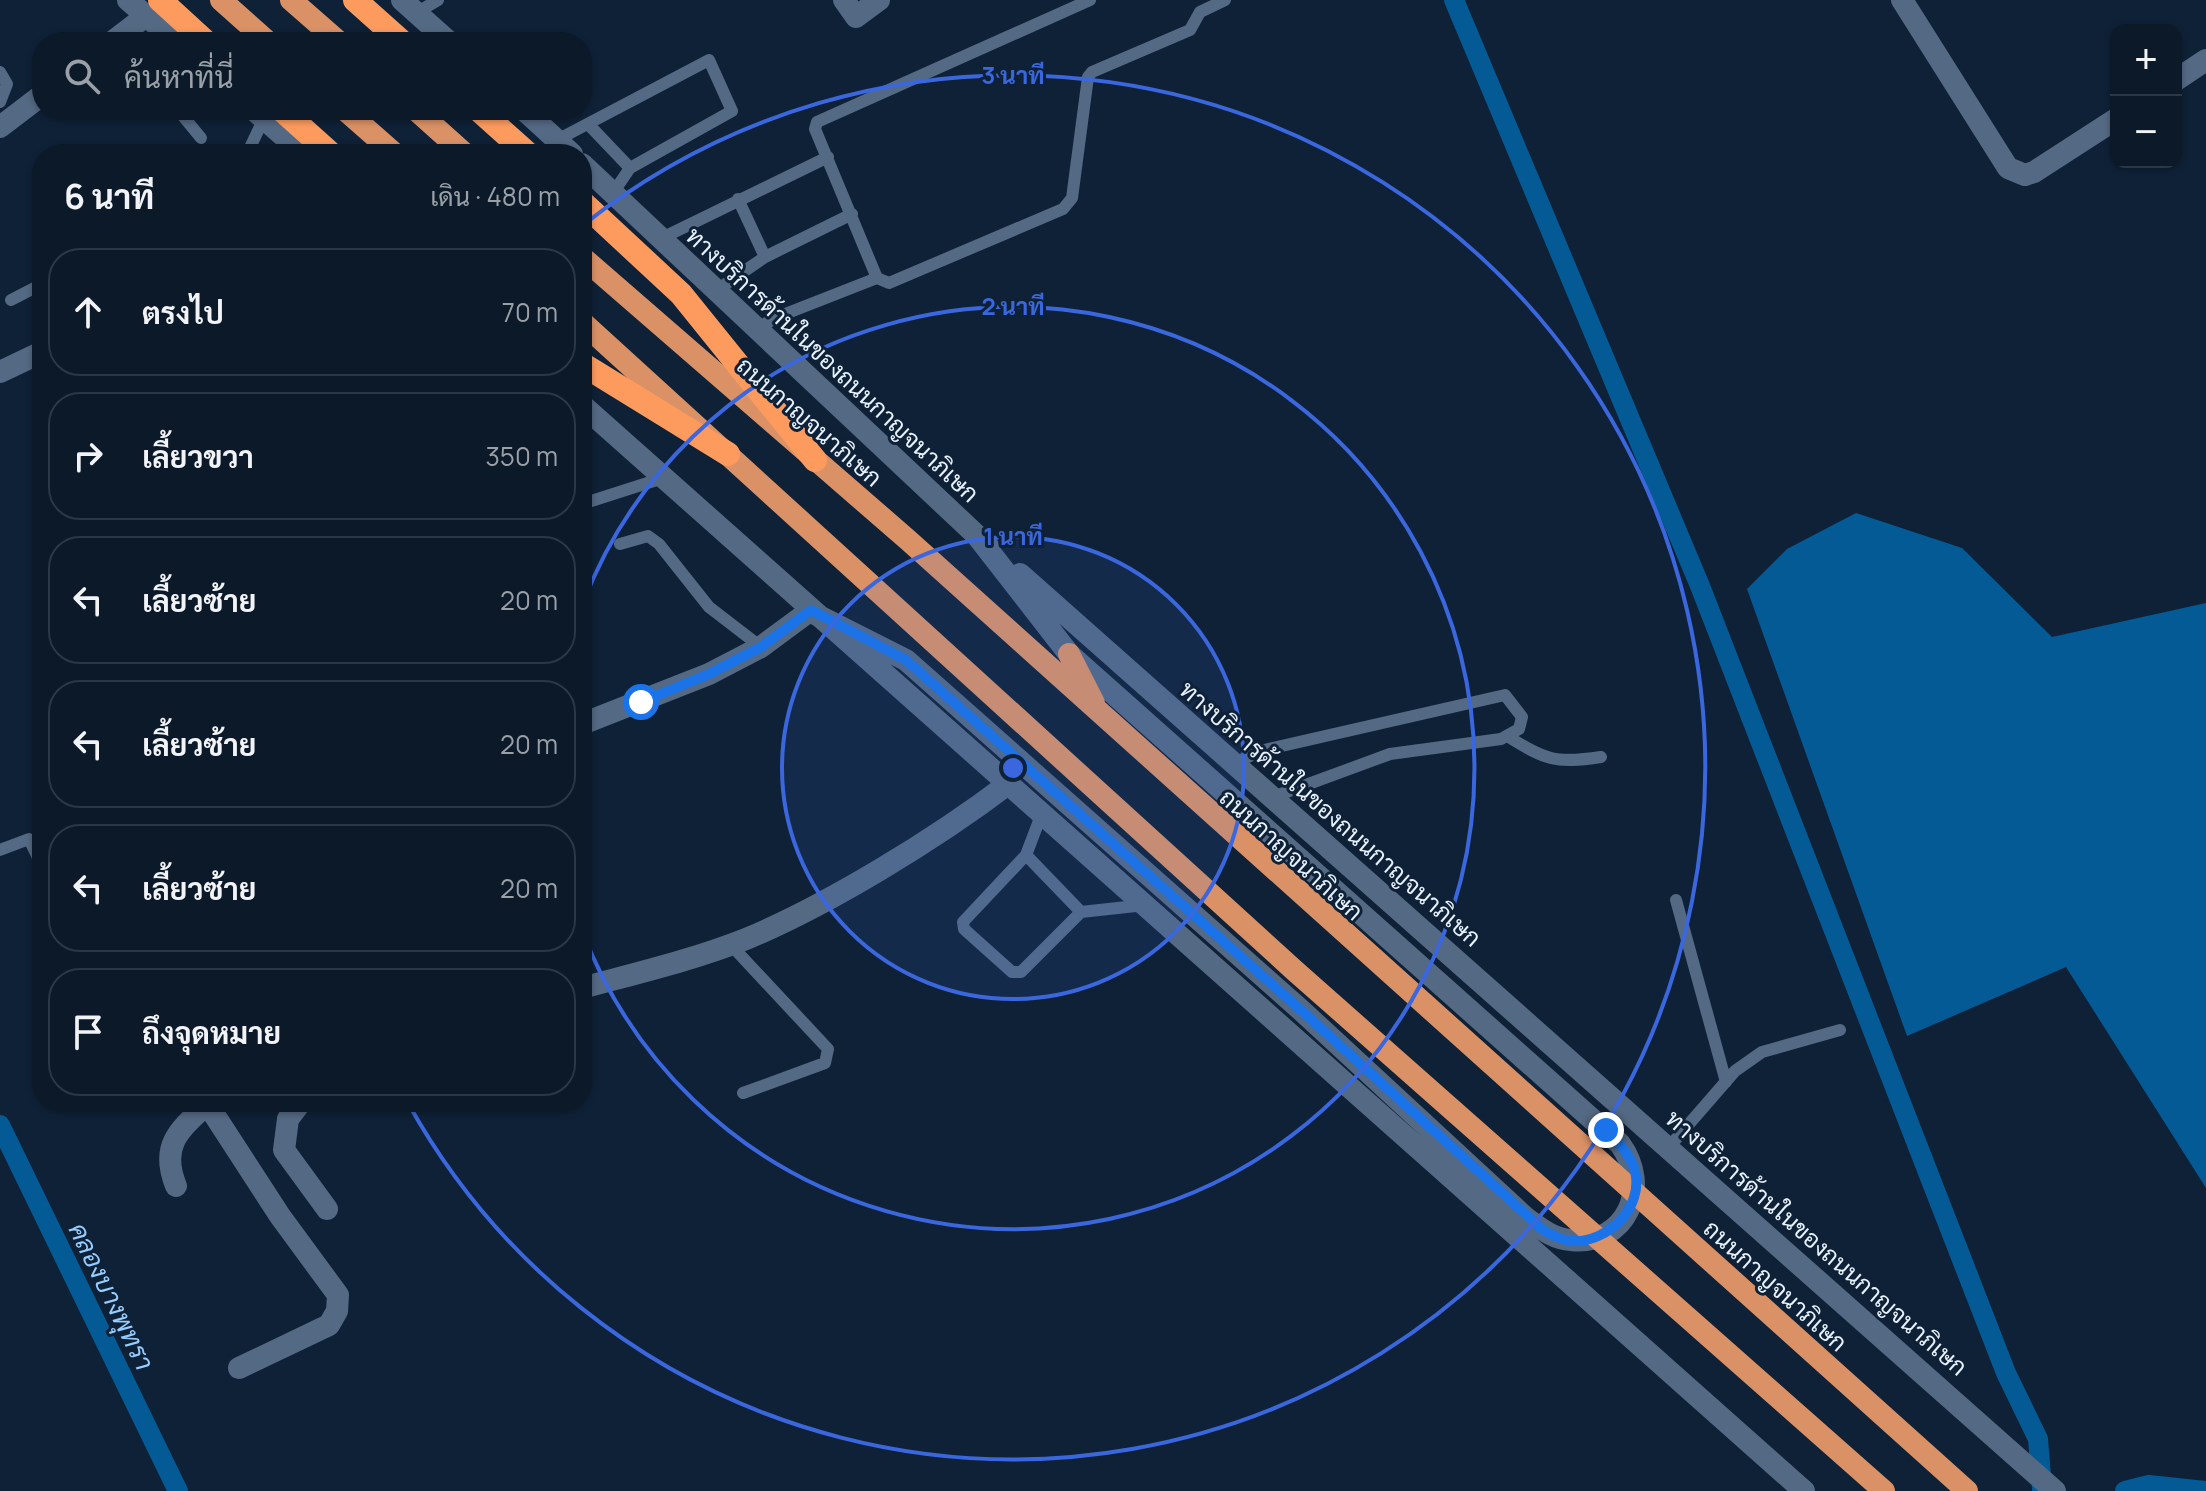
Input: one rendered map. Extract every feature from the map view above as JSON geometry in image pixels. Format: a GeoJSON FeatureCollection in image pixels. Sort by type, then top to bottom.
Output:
{"type":"FeatureCollection","features":[{"type":"Feature","properties":{"kind":"highway"},"geometry":{"type":"LineString","coordinates":[[221,0],[257,32]]}},
{"type":"Feature","properties":{"kind":"highway"},"geometry":{"type":"LineString","coordinates":[[291,0],[328,32]]}},
{"type":"Feature","properties":{"kind":"highway"},"geometry":{"type":"LineString","coordinates":[[355,0],[390,32]]}},
{"type":"Feature","properties":{"kind":"highway"},"geometry":{"type":"LineString","coordinates":[[153,8],[190,32]]}},
{"type":"Feature","properties":{"kind":"highway"},"geometry":{"type":"LineString","coordinates":[[278,120],[315,144]]}},
{"type":"Feature","properties":{"kind":"highway"},"geometry":{"type":"LineString","coordinates":[[356,120],[384,144]]}},
{"type":"Feature","properties":{"kind":"highway"},"geometry":{"type":"LineString","coordinates":[[427,120],[454,144]]}},
{"type":"Feature","properties":{"kind":"highway"},"geometry":{"type":"LineString","coordinates":[[490,120],[517,144]]}},
{"type":"Feature","properties":{"kind":"highway"},"geometry":{"type":"LineString","coordinates":[[592,211],[681,294],[815,460]]}},
{"type":"Feature","properties":{"kind":"highway","name":"ถนนกาญจนาภิเษก"},"geometry":{"type":"LineString","coordinates":[[592,266],[815,460],[1967,1491]]}},
{"type":"Feature","properties":{"kind":"highway"},"geometry":{"type":"LineString","coordinates":[[592,331],[1294,970],[1884,1491]]}},
{"type":"Feature","properties":{"kind":"highway"},"geometry":{"type":"LineString","coordinates":[[592,370],[728,454]]}},
{"type":"Feature","properties":{"kind":"highway"},"geometry":{"type":"LineString","coordinates":[[1069,654],[1102,718]]}},
{"type":"Feature","properties":{"kind":"main road"},"geometry":{"type":"LineString","coordinates":[[128,0],[153,8],[169,32]]}},
{"type":"Feature","properties":{"kind":"main road"},"geometry":{"type":"LineString","coordinates":[[844,0],[856,17],[879,0]]}},
{"type":"Feature","properties":{"kind":"main road"},"geometry":{"type":"LineString","coordinates":[[1902,0],[2008,168],[2016,173],[2034,172],[2110,123]]}},
{"type":"Feature","properties":{"kind":"main road"},"geometry":{"type":"LineString","coordinates":[[409,6],[438,32]]}},
{"type":"Feature","properties":{"kind":"main road"},"geometry":{"type":"LineString","coordinates":[[124,32],[153,8]]}},
{"type":"Feature","properties":{"kind":"main road"},"geometry":{"type":"LineString","coordinates":[[2182,76],[2206,60]]}},
{"type":"Feature","properties":{"kind":"main road"},"geometry":{"type":"LineString","coordinates":[[0,127],[32,103]]}},
{"type":"Feature","properties":{"kind":"main road"},"geometry":{"type":"LineString","coordinates":[[273,120],[295,144]]}},
{"type":"Feature","properties":{"kind":"main road"},"geometry":{"type":"LineString","coordinates":[[535,120],[561,144]]}},
{"type":"Feature","properties":{"kind":"main road","name":"ทางบริการด้านในของถนนกาญจนาภิเษก"},"geometry":{"type":"LineString","coordinates":[[592,173],[978,537],[2055,1491]]}},
{"type":"Feature","properties":{"kind":"main road"},"geometry":{"type":"LineString","coordinates":[[0,372],[32,357]]}},
{"type":"Feature","properties":{"kind":"main road"},"geometry":{"type":"LineString","coordinates":[[592,419],[663,478],[1146,905],[1799,1487]]}},
{"type":"Feature","properties":{"kind":"main road"},"geometry":{"type":"LineString","coordinates":[[814,612],[906,660],[1302,1011],[1543,1230],[1575,1241],[1606,1232],[1618,1223],[1634,1200],[1637,1185],[1635,1170],[1620,1144],[1069,654],[978,537]]}},
{"type":"Feature","properties":{"kind":"main road"},"geometry":{"type":"LineString","coordinates":[[592,720],[709,674],[761,647],[814,612]]}},
{"type":"Feature","properties":{"kind":"main road"},"geometry":{"type":"LineString","coordinates":[[592,985],[730,944],[844,888],[976,808],[1008,784]]}},
{"type":"Feature","properties":{"kind":"main road"},"geometry":{"type":"LineString","coordinates":[[176,1186],[168,1165],[172,1142],[199,1112]]}},
{"type":"Feature","properties":{"kind":"main road"},"geometry":{"type":"LineString","coordinates":[[213,1112],[280,1216],[338,1295],[337,1311],[329,1325],[239,1368]]}},
{"type":"Feature","properties":{"kind":"main road"},"geometry":{"type":"LineString","coordinates":[[293,1112],[288,1119],[284,1150],[327,1209]]}},
{"type":"Feature","properties":{"kind":"lane"},"geometry":{"type":"LineString","coordinates":[[409,6],[438,0]]}},
{"type":"Feature","properties":{"kind":"lane"},"geometry":{"type":"LineString","coordinates":[[877,278],[815,129],[817,122],[1090,0]]}},
{"type":"Feature","properties":{"kind":"lane"},"geometry":{"type":"LineString","coordinates":[[757,328],[877,278],[889,283],[1063,209],[1072,198],[1088,77],[1092,72],[1190,30],[1200,12],[1225,0]]}},
{"type":"Feature","properties":{"kind":"lane"},"geometry":{"type":"LineString","coordinates":[[567,144],[589,125],[709,60],[732,111],[630,168],[613,193]]}},
{"type":"Feature","properties":{"kind":"lane"},"geometry":{"type":"LineString","coordinates":[[0,72],[7,84],[0,102]]}},
{"type":"Feature","properties":{"kind":"lane"},"geometry":{"type":"LineString","coordinates":[[186,120],[201,138]]}},
{"type":"Feature","properties":{"kind":"lane"},"geometry":{"type":"LineString","coordinates":[[252,144],[264,120]]}},
{"type":"Feature","properties":{"kind":"lane"},"geometry":{"type":"LineString","coordinates":[[589,125],[630,168]]}},
{"type":"Feature","properties":{"kind":"lane"},"geometry":{"type":"LineString","coordinates":[[662,238],[828,157]]}},
{"type":"Feature","properties":{"kind":"lane"},"geometry":{"type":"LineString","coordinates":[[738,199],[765,257]]}},
{"type":"Feature","properties":{"kind":"lane"},"geometry":{"type":"LineString","coordinates":[[717,290],[765,257],[852,214]]}},
{"type":"Feature","properties":{"kind":"lane"},"geometry":{"type":"LineString","coordinates":[[11,300],[32,291]]}},
{"type":"Feature","properties":{"kind":"lane"},"geometry":{"type":"LineString","coordinates":[[592,501],[663,478]]}},
{"type":"Feature","properties":{"kind":"lane"},"geometry":{"type":"LineString","coordinates":[[620,544],[648,536],[659,544],[709,607],[761,647]]}},
{"type":"Feature","properties":{"kind":"lane"},"geometry":{"type":"LineString","coordinates":[[1234,763],[1264,750],[1505,695],[1522,717],[1519,729],[1507,736],[1390,754],[1273,797]]}},
{"type":"Feature","properties":{"kind":"lane"},"geometry":{"type":"LineString","coordinates":[[1507,736],[1564,763],[1601,757]]}},
{"type":"Feature","properties":{"kind":"lane"},"geometry":{"type":"LineString","coordinates":[[1042,813],[1026,855],[964,919],[964,929],[1016,974],[1081,912],[1146,905]]}},
{"type":"Feature","properties":{"kind":"lane"},"geometry":{"type":"LineString","coordinates":[[0,850],[32,837]]}},
{"type":"Feature","properties":{"kind":"lane"},"geometry":{"type":"LineString","coordinates":[[29,839],[32,845]]}},
{"type":"Feature","properties":{"kind":"lane"},"geometry":{"type":"LineString","coordinates":[[1026,855],[1081,912]]}},
{"type":"Feature","properties":{"kind":"lane"},"geometry":{"type":"LineString","coordinates":[[1676,900],[1726,1082]]}},
{"type":"Feature","properties":{"kind":"lane"},"geometry":{"type":"LineString","coordinates":[[730,944],[828,1049],[825,1063],[743,1093]]}},
{"type":"Feature","properties":{"kind":"lane"},"geometry":{"type":"LineString","coordinates":[[1669,1147],[1726,1082],[1762,1052],[1840,1030]]}},
{"type":"Feature","properties":{"kind":"water"},"geometry":{"type":"Polygon","coordinates":[[[1856,513],[1962,548],[2052,637],[2206,603],[2206,1188],[2066,967],[1907,1036],[1747,589],[1787,549],[1856,513]]]}},
{"type":"Feature","properties":{"kind":"waterway"},"geometry":{"type":"LineString","coordinates":[[1454,0],[1700,586],[2006,1373],[2038,1439],[2042,1489]]}},
{"type":"Feature","properties":{"kind":"waterway","name":"คลองบางพุทรา"},"geometry":{"type":"LineString","coordinates":[[0,1125],[178,1491]]}},
{"type":"Feature","properties":{"kind":"waterway"},"geometry":{"type":"LineString","coordinates":[[2125,1491],[2149,1485],[2206,1491]]}},
{"type":"Feature","properties":{"kind":"route"},"geometry":{"type":"LineString","coordinates":[[641,702],[709,674],[761,647],[811,610],[906,660],[1302,1011],[1510,1204],[1560,1239],[1575,1241],[1606,1232],[1627,1213],[1634,1200],[1637,1185],[1635,1170],[1629,1156],[1606,1130]]}}]}
